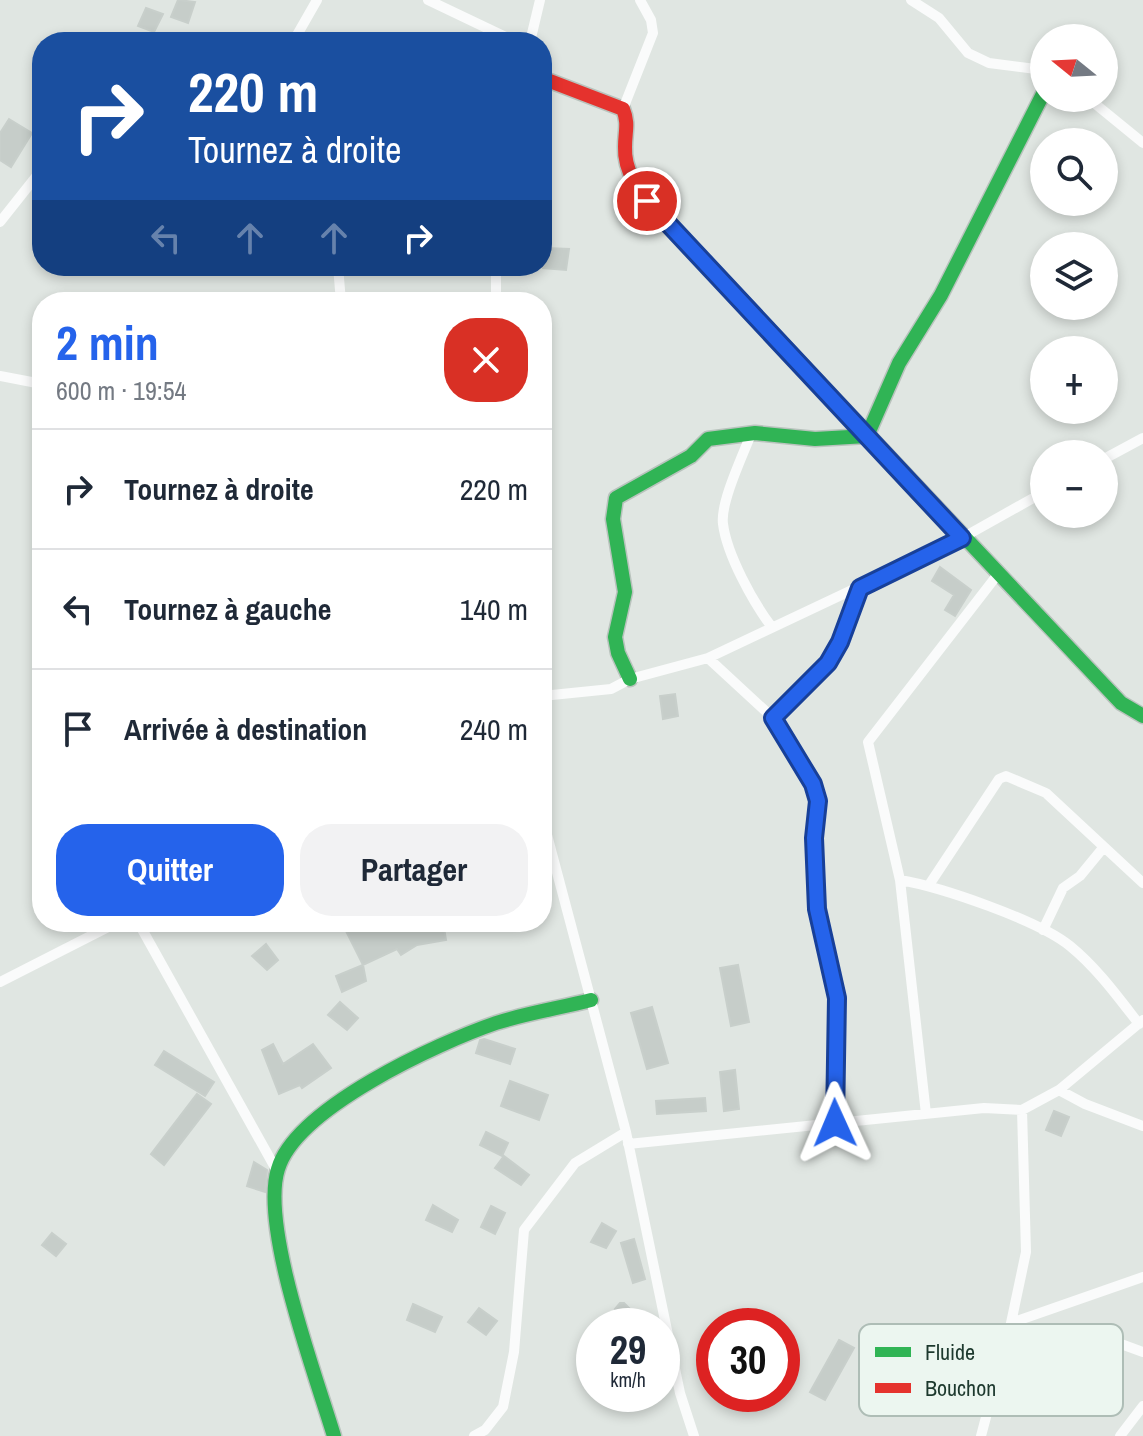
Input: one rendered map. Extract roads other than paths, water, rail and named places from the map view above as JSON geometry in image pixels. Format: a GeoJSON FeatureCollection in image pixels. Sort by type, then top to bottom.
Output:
{"type":"FeatureCollection","features":[{"type":"Feature","properties":{"kind":"street"},"geometry":{"type":"LineString","coordinates":[[299,32],[317,0]]}},
{"type":"Feature","properties":{"kind":"street"},"geometry":{"type":"LineString","coordinates":[[428,0],[495,32]]}},
{"type":"Feature","properties":{"kind":"street"},"geometry":{"type":"LineString","coordinates":[[532,32],[540,0]]}},
{"type":"Feature","properties":{"kind":"street"},"geometry":{"type":"LineString","coordinates":[[640,0],[651,20],[653,33],[623,109],[629,125],[624,140],[624,155],[632,179],[647,201],[962,538],[1121,703],[1143,716]]}},
{"type":"Feature","properties":{"kind":"street"},"geometry":{"type":"LineString","coordinates":[[911,0],[939,18],[968,53],[989,63],[1030,68]]}},
{"type":"Feature","properties":{"kind":"street"},"geometry":{"type":"LineString","coordinates":[[552,82],[623,109]]}},
{"type":"Feature","properties":{"kind":"street"},"geometry":{"type":"LineString","coordinates":[[867,436],[899,363],[941,295],[1034,112]]}},
{"type":"Feature","properties":{"kind":"street"},"geometry":{"type":"LineString","coordinates":[[1105,112],[1143,143]]}},
{"type":"Feature","properties":{"kind":"street"},"geometry":{"type":"LineString","coordinates":[[0,222],[32,182]]}},
{"type":"Feature","properties":{"kind":"street"},"geometry":{"type":"LineString","coordinates":[[0,376],[32,382]]}},
{"type":"Feature","properties":{"kind":"street"},"geometry":{"type":"LineString","coordinates":[[630,679],[616,645],[615,629],[625,582],[613,521],[612,509],[616,498],[691,456],[708,439],[751,434],[815,439],[867,436]]}},
{"type":"Feature","properties":{"kind":"street"},"geometry":{"type":"LineString","coordinates":[[751,434],[723,513],[723,524],[750,599],[771,626]]}},
{"type":"Feature","properties":{"kind":"street"},"geometry":{"type":"LineString","coordinates":[[1118,451],[1143,438]]}},
{"type":"Feature","properties":{"kind":"street"},"geometry":{"type":"LineString","coordinates":[[552,695],[611,689],[630,679],[708,658],[962,538],[1030,500]]}},
{"type":"Feature","properties":{"kind":"street"},"geometry":{"type":"LineString","coordinates":[[926,1114],[900,880],[868,742],[998,574]]}},
{"type":"Feature","properties":{"kind":"street"},"geometry":{"type":"LineString","coordinates":[[773,718],[828,663],[840,642],[860,588]]}},
{"type":"Feature","properties":{"kind":"street"},"geometry":{"type":"LineString","coordinates":[[708,658],[773,718],[813,784],[818,801],[814,838],[817,909],[837,998],[835,1123]]}},
{"type":"Feature","properties":{"kind":"street"},"geometry":{"type":"LineString","coordinates":[[929,885],[999,779],[1006,776],[1046,793],[1143,883]]}},
{"type":"Feature","properties":{"kind":"street"},"geometry":{"type":"LineString","coordinates":[[1043,930],[1063,888],[1080,876],[1103,848]]}},
{"type":"Feature","properties":{"kind":"street"},"geometry":{"type":"LineString","coordinates":[[552,854],[626,1132],[680,1393],[694,1436]]}},
{"type":"Feature","properties":{"kind":"street"},"geometry":{"type":"LineString","coordinates":[[628,1144],[984,1108],[1022,1110],[1059,1090],[1141,1022],[1069,945],[1043,930],[929,885],[900,880]]}},
{"type":"Feature","properties":{"kind":"street"},"geometry":{"type":"LineString","coordinates":[[0,982],[99,932]]}},
{"type":"Feature","properties":{"kind":"street"},"geometry":{"type":"LineString","coordinates":[[144,932],[277,1171]]}},
{"type":"Feature","properties":{"kind":"street"},"geometry":{"type":"LineString","coordinates":[[0,994],[12,977]]}},
{"type":"Feature","properties":{"kind":"street"},"geometry":{"type":"LineString","coordinates":[[334,1436],[284,1261],[278,1228],[277,1171],[282,1154],[309,1125],[364,1085],[425,1054],[495,1024],[591,1000]]}},
{"type":"Feature","properties":{"kind":"street"},"geometry":{"type":"LineString","coordinates":[[1059,1090],[1085,1104],[1143,1126]]}},
{"type":"Feature","properties":{"kind":"street"},"geometry":{"type":"LineString","coordinates":[[1011,1323],[1026,1252],[1022,1110]]}},
{"type":"Feature","properties":{"kind":"street"},"geometry":{"type":"LineString","coordinates":[[478,1435],[498,1417],[503,1407],[514,1352],[524,1230],[575,1163],[626,1132]]}},
{"type":"Feature","properties":{"kind":"street"},"geometry":{"type":"LineString","coordinates":[[1011,1323],[1143,1277]]}},
{"type":"Feature","properties":{"kind":"street"},"geometry":{"type":"LineString","coordinates":[[1123,1345],[1143,1352]]}},
{"type":"Feature","properties":{"kind":"street"},"geometry":{"type":"LineString","coordinates":[[1120,1436],[1143,1406]]}},
{"type":"Feature","properties":{"kind":"street"},"geometry":{"type":"LineString","coordinates":[[981,1436],[987,1416]]}}]}
